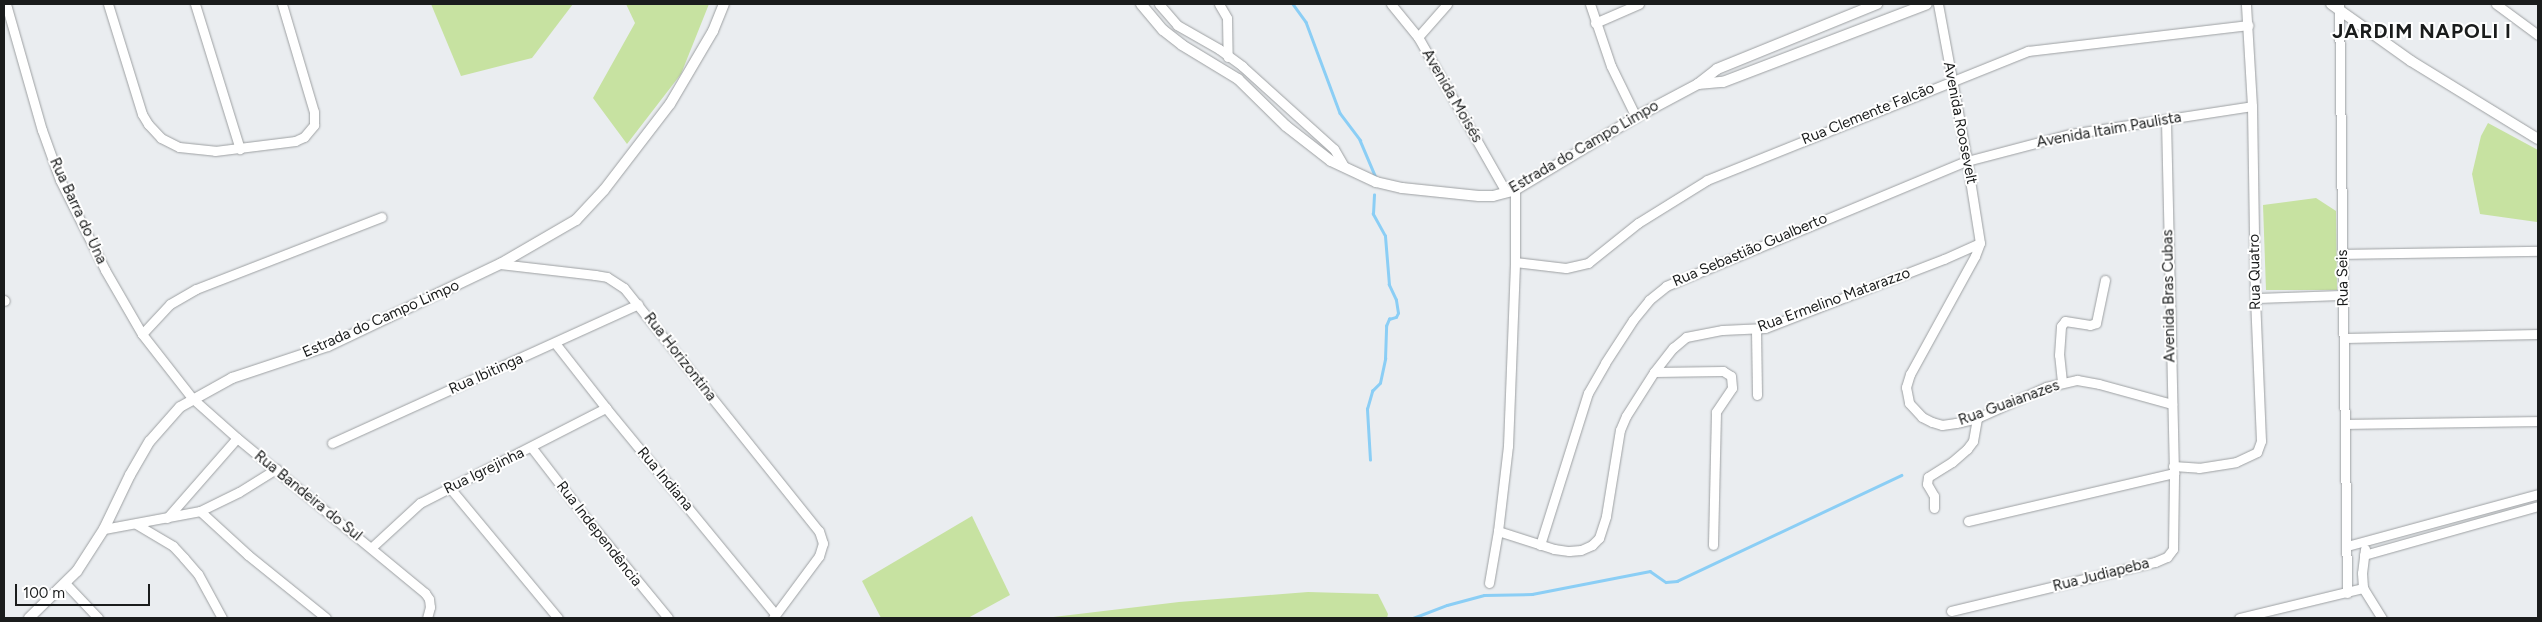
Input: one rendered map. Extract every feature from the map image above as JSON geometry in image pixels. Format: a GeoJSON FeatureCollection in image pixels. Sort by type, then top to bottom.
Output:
{"type":"FeatureCollection","features":[{"type":"Feature","properties":{"kind":"street","name":"Rua Barra do Una"},"geometry":{"type":"LineString","coordinates":[[6,4],[42,130],[60,180],[81,224],[142,334],[192,398]]}},
{"type":"Feature","properties":{"kind":"street"},"geometry":{"type":"LineString","coordinates":[[108,4],[142,114],[154,132],[179,147],[215,151],[295,141],[304,137],[314,125],[314,112],[282,4]]}},
{"type":"Feature","properties":{"kind":"street"},"geometry":{"type":"LineString","coordinates":[[195,4],[240,149]]}},
{"type":"Feature","properties":{"kind":"street","name":"Estrada do Campo Limpo"},"geometry":{"type":"LineString","coordinates":[[29,618],[66,584],[104,529],[130,475],[150,441],[165,422],[192,398],[232,378],[328,346],[500,264],[576,220],[604,190],[670,104],[713,31],[724,4]]}},
{"type":"Feature","properties":{"kind":"street","name":"Estrada do Campo Limpo"},"geometry":{"type":"LineString","coordinates":[[1141,4],[1152,19],[1169,35],[1238,78],[1311,147],[1331,161],[1344,166],[1362,177],[1402,188],[1479,196],[1510,191],[1636,116],[1698,84],[1717,69],[1877,4]]}},
{"type":"Feature","properties":{"kind":"street"},"geometry":{"type":"LineString","coordinates":[[1159,4],[1177,25],[1219,49],[1242,66],[1334,149],[1344,166]]}},
{"type":"Feature","properties":{"kind":"street"},"geometry":{"type":"LineString","coordinates":[[1219,4],[1227,18],[1228,57]]}},
{"type":"Feature","properties":{"kind":"street","name":"Avenida Moisés"},"geometry":{"type":"LineString","coordinates":[[1391,4],[1418,37],[1510,191]]}},
{"type":"Feature","properties":{"kind":"street"},"geometry":{"type":"LineString","coordinates":[[1418,37],[1447,4]]}},
{"type":"Feature","properties":{"kind":"street"},"geometry":{"type":"LineString","coordinates":[[1590,4],[1611,66],[1636,116]]}},
{"type":"Feature","properties":{"kind":"street"},"geometry":{"type":"LineString","coordinates":[[1595,23],[1640,4]]}},
{"type":"Feature","properties":{"kind":"street","name":"Estrada do Campo Limpo"},"geometry":{"type":"LineString","coordinates":[[1698,84],[1722,82],[1927,4]]}},
{"type":"Feature","properties":{"kind":"street","name":"Avenida Roosevelt"},"geometry":{"type":"LineString","coordinates":[[1938,4],[1980,243]]}},
{"type":"Feature","properties":{"kind":"street","name":"Rua Quatro"},"geometry":{"type":"LineString","coordinates":[[2173,470],[2218,466],[2242,460],[2258,452],[2261,441],[2255,298],[2252,106],[2246,4]]}},
{"type":"Feature","properties":{"kind":"street"},"geometry":{"type":"LineString","coordinates":[[2496,4],[2509,8],[2538,34]]}},
{"type":"Feature","properties":{"kind":"street"},"geometry":{"type":"LineString","coordinates":[[2336,6],[2412,61],[2538,139]]}},
{"type":"Feature","properties":{"kind":"street","name":"Rua Seis"},"geometry":{"type":"LineString","coordinates":[[2336,6],[2345,338],[2347,546],[2345,566],[2347,592]]}},
{"type":"Feature","properties":{"kind":"street","name":"Rua Clemente Falcão"},"geometry":{"type":"LineString","coordinates":[[1515,262],[1566,268],[1588,263],[1638,223],[1707,180],[1951,81],[2037,49],[2248,25]]}},
{"type":"Feature","properties":{"kind":"street","name":"Avenida Itaim Paulista"},"geometry":{"type":"LineString","coordinates":[[1967,161],[2070,134],[2252,106]]}},
{"type":"Feature","properties":{"kind":"street","name":"Avenida Bras Cubas"},"geometry":{"type":"LineString","coordinates":[[2166,119],[2173,470]]}},
{"type":"Feature","properties":{"kind":"street","name":"Rua Sebastião Gualberto"},"geometry":{"type":"LineString","coordinates":[[1540,545],[1588,394],[1633,320],[1658,291],[1677,280],[1967,161]]}},
{"type":"Feature","properties":{"kind":"street"},"geometry":{"type":"LineString","coordinates":[[1488,583],[1498,531],[1508,446],[1515,262],[1510,191]]}},
{"type":"Feature","properties":{"kind":"street"},"geometry":{"type":"LineString","coordinates":[[142,334],[170,304],[196,288],[382,217]]}},
{"type":"Feature","properties":{"kind":"street","name":"Rua Guaianazes"},"geometry":{"type":"LineString","coordinates":[[1980,243],[1975,256],[1910,374],[1906,387],[1909,403],[1922,417],[1942,424],[1977,418],[2062,382],[2077,380],[2099,384],[2172,404]]}},
{"type":"Feature","properties":{"kind":"street","name":"Rua Ermelino Matarazzo"},"geometry":{"type":"LineString","coordinates":[[1498,531],[1540,545],[1569,551],[1581,550],[1592,545],[1599,538],[1606,516],[1620,430],[1633,403],[1654,372],[1672,348],[1686,337],[1722,330],[1756,330],[1944,259],[1980,243]]}},
{"type":"Feature","properties":{"kind":"street"},"geometry":{"type":"LineString","coordinates":[[2342,254],[2538,250]]}},
{"type":"Feature","properties":{"kind":"street","name":"Rua Horizontina"},"geometry":{"type":"LineString","coordinates":[[500,264],[607,277],[624,288],[815,527],[823,543],[819,556],[774,616]]}},
{"type":"Feature","properties":{"kind":"street"},"geometry":{"type":"LineString","coordinates":[[2062,382],[2059,355],[2061,326],[2065,322],[2096,324],[2105,280]]}},
{"type":"Feature","properties":{"kind":"street"},"geometry":{"type":"LineString","coordinates":[[2255,298],[2343,295]]}},
{"type":"Feature","properties":{"kind":"street","name":"Rua Ibitinga"},"geometry":{"type":"LineString","coordinates":[[332,443],[638,304]]}},
{"type":"Feature","properties":{"kind":"street"},"geometry":{"type":"LineString","coordinates":[[1756,330],[1757,395]]}},
{"type":"Feature","properties":{"kind":"street"},"geometry":{"type":"LineString","coordinates":[[2345,338],[2538,334]]}},
{"type":"Feature","properties":{"kind":"street","name":"Rua Indiana"},"geometry":{"type":"LineString","coordinates":[[555,343],[774,616]]}},
{"type":"Feature","properties":{"kind":"street"},"geometry":{"type":"LineString","coordinates":[[1654,372],[1719,371],[1728,372],[1731,376],[1732,388],[1716,412],[1713,545]]}},
{"type":"Feature","properties":{"kind":"street","name":"Rua Bandeira do Sul"},"geometry":{"type":"LineString","coordinates":[[192,398],[237,438],[425,593],[430,599],[427,618]]}},
{"type":"Feature","properties":{"kind":"street","name":"Rua Igrejinha"},"geometry":{"type":"LineString","coordinates":[[371,548],[420,504],[532,448],[606,408]]}},
{"type":"Feature","properties":{"kind":"street"},"geometry":{"type":"LineString","coordinates":[[1934,508],[1934,496],[1927,484],[1928,477],[1952,462],[1967,449],[1972,441],[1977,418]]}},
{"type":"Feature","properties":{"kind":"street"},"geometry":{"type":"LineString","coordinates":[[2346,424],[2538,421]]}},
{"type":"Feature","properties":{"kind":"street"},"geometry":{"type":"LineString","coordinates":[[167,518],[237,438]]}},
{"type":"Feature","properties":{"kind":"street","name":"Rua Independência"},"geometry":{"type":"LineString","coordinates":[[532,448],[586,518],[668,618]]}},
{"type":"Feature","properties":{"kind":"street"},"geometry":{"type":"LineString","coordinates":[[104,529],[200,511],[239,492],[276,469]]}},
{"type":"Feature","properties":{"kind":"street"},"geometry":{"type":"LineString","coordinates":[[1968,521],[2173,470]]}},
{"type":"Feature","properties":{"kind":"street","name":"Rua Judiapeba"},"geometry":{"type":"LineString","coordinates":[[1951,611],[2155,562],[2167,557],[2173,549],[2174,536],[2173,470]]}},
{"type":"Feature","properties":{"kind":"street"},"geometry":{"type":"LineString","coordinates":[[450,488],[558,618]]}},
{"type":"Feature","properties":{"kind":"street"},"geometry":{"type":"LineString","coordinates":[[2347,546],[2538,494]]}},
{"type":"Feature","properties":{"kind":"street"},"geometry":{"type":"LineString","coordinates":[[2364,555],[2538,506]]}},
{"type":"Feature","properties":{"kind":"street"},"geometry":{"type":"LineString","coordinates":[[200,511],[248,555],[326,618]]}},
{"type":"Feature","properties":{"kind":"street"},"geometry":{"type":"LineString","coordinates":[[136,524],[173,546],[184,558],[198,574],[222,618]]}},
{"type":"Feature","properties":{"kind":"street"},"geometry":{"type":"LineString","coordinates":[[2366,542],[2362,572],[2363,588],[2382,618]]}},
{"type":"Feature","properties":{"kind":"street"},"geometry":{"type":"LineString","coordinates":[[66,584],[98,618]]}},
{"type":"Feature","properties":{"kind":"street"},"geometry":{"type":"LineString","coordinates":[[2239,618],[2363,588]]}},
{"type":"Feature","properties":{"kind":"green space"},"geometry":{"type":"Polygon","coordinates":[[[431,4],[573,4],[532,58],[461,76],[431,4]]]}},
{"type":"Feature","properties":{"kind":"green space"},"geometry":{"type":"Polygon","coordinates":[[[626,4],[709,4],[681,74],[627,144],[593,98],[635,23],[626,4]]]}},
{"type":"Feature","properties":{"kind":"green space"},"geometry":{"type":"Polygon","coordinates":[[[2488,123],[2538,150],[2538,232],[2537,222],[2480,214],[2472,174],[2481,136],[2488,123]]]}},
{"type":"Feature","properties":{"kind":"green space"},"geometry":{"type":"Polygon","coordinates":[[[2316,198],[2336,211],[2337,290],[2266,290],[2263,205],[2316,198]]]}},
{"type":"Feature","properties":{"kind":"green space"},"geometry":{"type":"Polygon","coordinates":[[[972,516],[1010,595],[968,618],[881,618],[862,581],[972,516]]]}},
{"type":"Feature","properties":{"kind":"green space"},"geometry":{"type":"Polygon","coordinates":[[[1308,592],[1378,594],[1388,614],[1387,618],[1045,618],[1179,602],[1308,592]]]}},
{"type":"Feature","properties":{"kind":"waterway"},"geometry":{"type":"LineString","coordinates":[[1293,4],[1306,22],[1340,113],[1360,140],[1375,176]]}},
{"type":"Feature","properties":{"kind":"waterway"},"geometry":{"type":"LineString","coordinates":[[1370,460],[1367,409],[1372,391],[1380,383],[1385,359],[1386,326],[1389,319],[1396,317],[1398,313],[1396,300],[1389,285],[1385,236],[1373,214],[1374,195]]}},
{"type":"Feature","properties":{"kind":"waterway"},"geometry":{"type":"LineString","coordinates":[[1413,618],[1447,605],[1484,595],[1532,594],[1650,571],[1666,582],[1677,581],[1901,475]]}},
{"type":"Feature","properties":{"kind":"district","name":"JARDIM NAPOLI I"},"geometry":{"type":"Point","coordinates":[2422,31]}}]}
